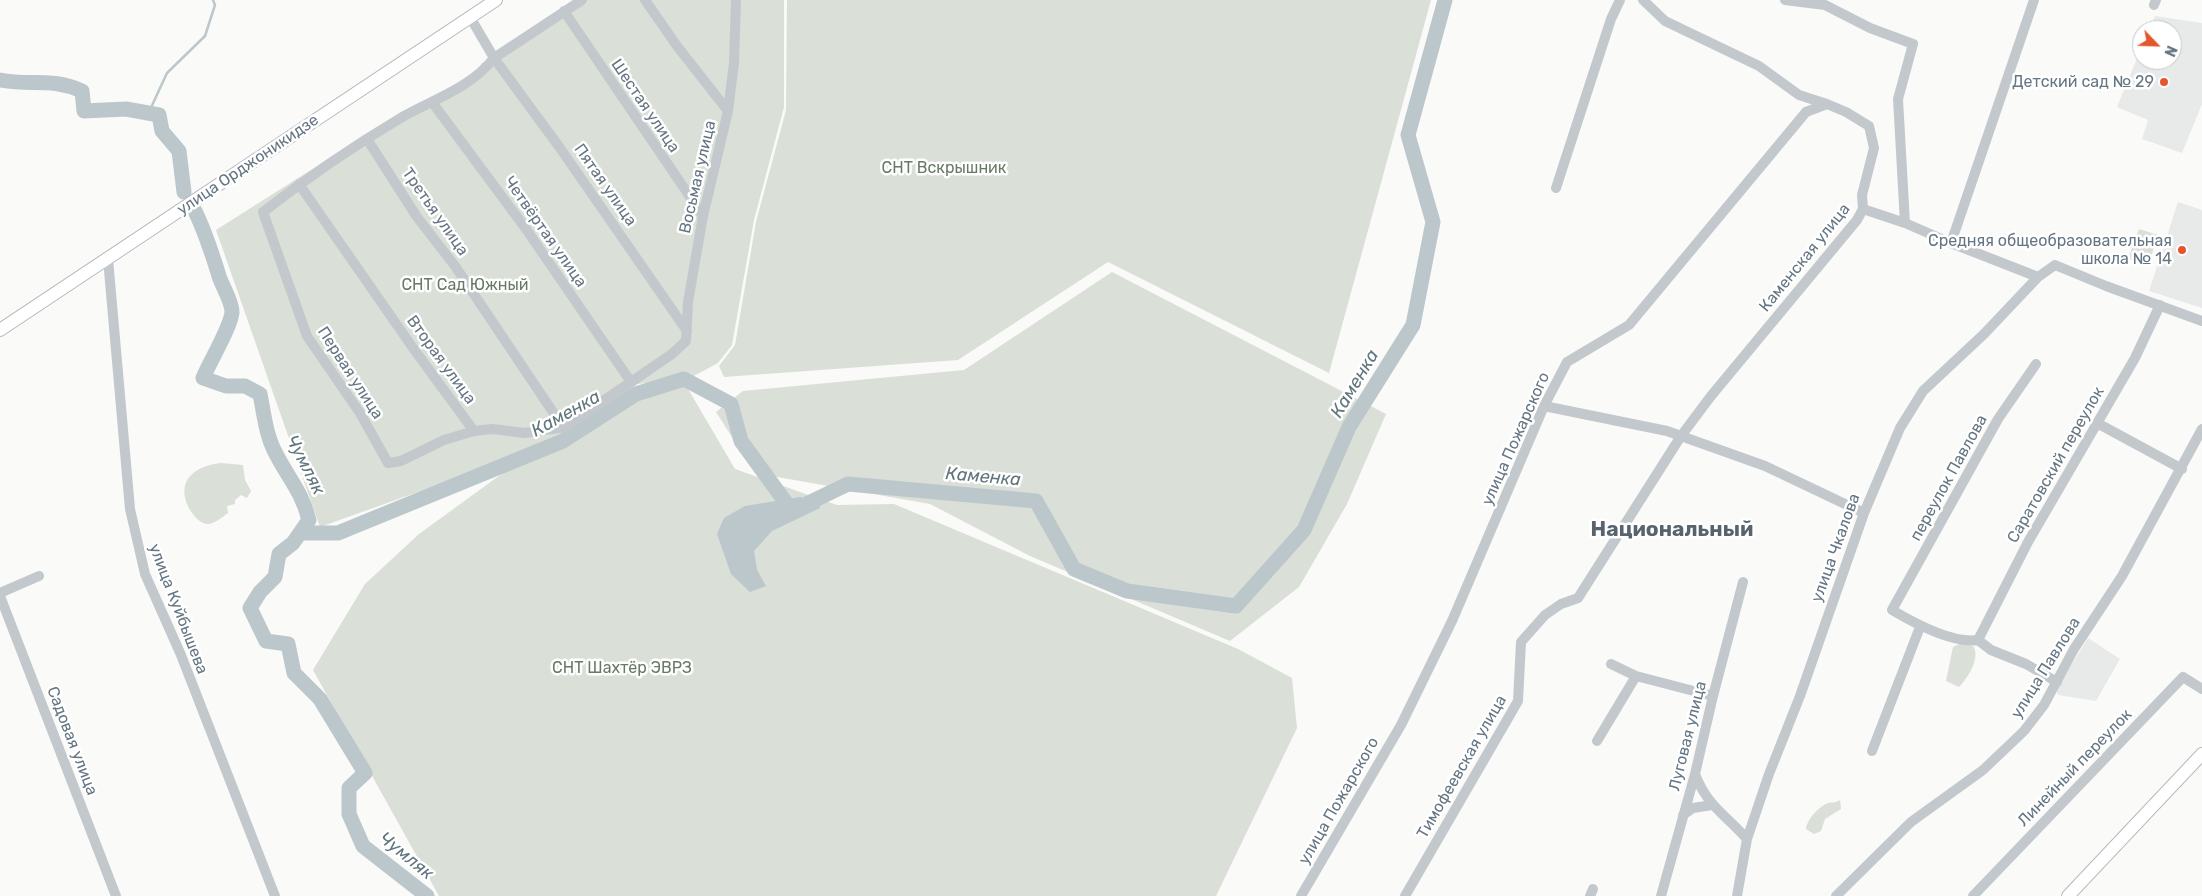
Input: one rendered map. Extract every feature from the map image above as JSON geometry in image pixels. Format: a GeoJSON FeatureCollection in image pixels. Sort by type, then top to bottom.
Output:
{"type":"FeatureCollection","features":[{"type":"Feature","properties":{"kind":"main road","name":"улица Орджоникидзе"},"geometry":{"type":"LineString","coordinates":[[0,330],[496,0]]}},
{"type":"Feature","properties":{"kind":"main road"},"geometry":{"type":"LineString","coordinates":[[2068,896],[2202,754]]}},
{"type":"Feature","properties":{"kind":"street"},"geometry":{"type":"LineString","coordinates":[[299,184],[368,139],[460,88],[485,70],[494,58],[582,0]]}},
{"type":"Feature","properties":{"kind":"street"},"geometry":{"type":"LineString","coordinates":[[645,0],[677,46],[728,111]]}},
{"type":"Feature","properties":{"kind":"street","name":"Восьмая улица"},"geometry":{"type":"LineString","coordinates":[[688,332],[688,302],[703,216],[728,111],[734,63],[736,0]]}},
{"type":"Feature","properties":{"kind":"street"},"geometry":{"type":"LineString","coordinates":[[1556,188],[1611,20],[1620,0]]}},
{"type":"Feature","properties":{"kind":"street"},"geometry":{"type":"LineString","coordinates":[[1644,0],[1665,21],[1760,66],[1799,95],[1846,112],[1869,126],[1874,148],[1862,196],[1863,209]]}},
{"type":"Feature","properties":{"kind":"street"},"geometry":{"type":"LineString","coordinates":[[1785,0],[1826,2],[1870,28],[1913,44],[1898,99],[1906,223]]}},
{"type":"Feature","properties":{"kind":"street"},"geometry":{"type":"LineString","coordinates":[[1951,243],[2034,0]]}},
{"type":"Feature","properties":{"kind":"street","name":"Шестая улица"},"geometry":{"type":"LineString","coordinates":[[564,11],[703,216]]}},
{"type":"Feature","properties":{"kind":"street","name":"Пятая улица"},"geometry":{"type":"LineString","coordinates":[[470,17],[494,58],[566,156],[688,332]]}},
{"type":"Feature","properties":{"kind":"street","name":"Четвёртая улица"},"geometry":{"type":"LineString","coordinates":[[432,102],[526,229],[631,382]]}},
{"type":"Feature","properties":{"kind":"street","name":"улица Пожарского"},"geometry":{"type":"LineString","coordinates":[[1301,896],[1401,725],[1452,621],[1544,406],[1567,362],[1629,325],[1806,112],[1827,104]]}},
{"type":"Feature","properties":{"kind":"street","name":"Третья улица"},"geometry":{"type":"LineString","coordinates":[[368,139],[417,217],[455,266],[563,427]]}},
{"type":"Feature","properties":{"kind":"street","name":"Первая улица"},"geometry":{"type":"LineString","coordinates":[[299,184],[263,212],[307,336],[360,413],[388,463],[402,461],[444,440],[474,431]]}},
{"type":"Feature","properties":{"kind":"street","name":"Вторая улица"},"geometry":{"type":"LineString","coordinates":[[299,184],[413,348],[474,431]]}},
{"type":"Feature","properties":{"kind":"street","name":"Каменская улица"},"geometry":{"type":"LineString","coordinates":[[1681,436],[1711,396],[1857,220],[1863,209],[1906,223],[2038,277]]}},
{"type":"Feature","properties":{"kind":"street","name":"улица Куйбышева"},"geometry":{"type":"LineString","coordinates":[[108,259],[130,509],[135,538],[145,574],[181,655],[275,896]]}},
{"type":"Feature","properties":{"kind":"street","name":"улица Чкалова"},"geometry":{"type":"LineString","coordinates":[[1737,896],[1747,839],[1768,774],[1800,696],[1864,513],[1900,428],[1923,391],[1984,334],[2038,277],[2056,265],[2106,286],[2160,305]]}},
{"type":"Feature","properties":{"kind":"street"},"geometry":{"type":"LineString","coordinates":[[2160,305],[2202,321]]}},
{"type":"Feature","properties":{"kind":"street","name":"Саратовский переулок"},"geometry":{"type":"LineString","coordinates":[[1978,640],[2026,546],[2135,358],[2160,305]]}},
{"type":"Feature","properties":{"kind":"street"},"geometry":{"type":"LineString","coordinates":[[474,431],[492,429],[525,433],[543,432],[563,427],[672,354],[686,341],[688,332]]}},
{"type":"Feature","properties":{"kind":"street","name":"переулок Павлова"},"geometry":{"type":"LineString","coordinates":[[1920,627],[1892,610],[1998,419],[2036,364]]}},
{"type":"Feature","properties":{"kind":"street"},"geometry":{"type":"LineString","coordinates":[[1544,406],[1667,430],[1765,466],[1864,513]]}},
{"type":"Feature","properties":{"kind":"street"},"geometry":{"type":"LineString","coordinates":[[2097,423],[2182,469]]}},
{"type":"Feature","properties":{"kind":"street","name":"улица Павлова"},"geometry":{"type":"LineString","coordinates":[[1836,896],[1911,822],[1983,770],[2024,731],[2044,705],[2074,649],[2122,576],[2182,469],[2202,429]]}},
{"type":"Feature","properties":{"kind":"street","name":"Тимофеевская улица"},"geometry":{"type":"LineString","coordinates":[[1405,896],[1518,701],[1521,642],[1545,615],[1562,604],[1578,598],[1681,436]]}},
{"type":"Feature","properties":{"kind":"street"},"geometry":{"type":"LineString","coordinates":[[0,595],[39,576]]}},
{"type":"Feature","properties":{"kind":"street","name":"Луговая улица"},"geometry":{"type":"LineString","coordinates":[[1661,896],[1695,774],[1713,696],[1744,582]]}},
{"type":"Feature","properties":{"kind":"street","name":"Садовая улица"},"geometry":{"type":"LineString","coordinates":[[0,595],[116,896]]}},
{"type":"Feature","properties":{"kind":"street"},"geometry":{"type":"LineString","coordinates":[[1872,751],[1920,627],[1970,641],[1978,640],[1991,650],[2026,664],[2056,682]]}},
{"type":"Feature","properties":{"kind":"street"},"geometry":{"type":"LineString","coordinates":[[1611,664],[1636,676],[1713,696]]}},
{"type":"Feature","properties":{"kind":"street"},"geometry":{"type":"LineString","coordinates":[[1597,741],[1636,676]]}},
{"type":"Feature","properties":{"kind":"street","name":"Линейный переулок"},"geometry":{"type":"LineString","coordinates":[[1973,896],[2183,677],[2202,689]]}},
{"type":"Feature","properties":{"kind":"street"},"geometry":{"type":"LineString","coordinates":[[1695,774],[1702,791],[1712,805],[1730,819],[1747,839]]}},
{"type":"Feature","properties":{"kind":"street"},"geometry":{"type":"LineString","coordinates":[[1683,816],[1693,808],[1712,805]]}},
{"type":"Feature","properties":{"kind":"shaded area","name":"Детский сад № 29"},"geometry":{"type":"Polygon","coordinates":[[[2155,16],[2182,20],[2153,20],[2155,16]]]}},
{"type":"Feature","properties":{"kind":"shaded area","name":"Детский сад № 29"},"geometry":{"type":"Polygon","coordinates":[[[2182,20],[2202,23],[2202,104],[2182,153],[2142,139],[2148,120],[2117,107],[2132,70],[2182,70],[2182,20]]]}},
{"type":"Feature","properties":{"kind":"shaded area","name":"Средняя общеобразовательная школа № 14"},"geometry":{"type":"Polygon","coordinates":[[[2178,202],[2202,210],[2202,308],[2149,291],[2178,202]]]}},
{"type":"Feature","properties":{"kind":"shaded area"},"geometry":{"type":"Polygon","coordinates":[[[800,497],[819,503],[820,508],[772,531],[754,551],[757,570],[766,586],[750,592],[731,574],[717,534],[724,518],[745,506],[800,497]]]}},
{"type":"Feature","properties":{"kind":"shaded area"},"geometry":{"type":"Polygon","coordinates":[[[2088,638],[2120,659],[2096,701],[2058,695],[2056,690],[2088,638]]]}},
{"type":"Feature","properties":{"kind":"green space","name":"СНТ Сад Южный"},"geometry":{"type":"Polygon","coordinates":[[[574,0],[784,0],[784,107],[754,220],[732,345],[718,363],[690,378],[638,384],[541,448],[320,527],[216,230],[358,140],[434,98],[482,68],[481,64],[574,0]]]}},
{"type":"Feature","properties":{"kind":"green space","name":"СНТ Вскрышник"},"geometry":{"type":"Polygon","coordinates":[[[787,0],[1431,0],[1329,373],[1108,262],[958,360],[724,377],[719,366],[735,345],[756,222],[786,110],[787,0]]]}},
{"type":"Feature","properties":{"kind":"green space"},"geometry":{"type":"Polygon","coordinates":[[[2139,229],[2158,235],[2148,266],[2128,259],[2139,229]]]}},
{"type":"Feature","properties":{"kind":"green space"},"geometry":{"type":"Polygon","coordinates":[[[1112,272],[1386,414],[1347,504],[1299,587],[1230,641],[1030,556],[930,504],[755,473],[716,412],[743,391],[964,370],[1112,272]]]}},
{"type":"Feature","properties":{"kind":"green space","name":"СНТ Шахтёр ЭВРЗ"},"geometry":{"type":"Polygon","coordinates":[[[684,382],[735,469],[837,505],[894,504],[1238,649],[1292,678],[1297,728],[1216,896],[439,896],[313,670],[365,584],[419,534],[503,473],[639,387],[684,382]]]}},
{"type":"Feature","properties":{"kind":"green space"},"geometry":{"type":"Polygon","coordinates":[[[221,463],[243,465],[245,480],[251,491],[247,498],[241,495],[235,500],[235,504],[227,506],[228,513],[213,523],[207,524],[200,521],[192,513],[184,493],[185,485],[188,478],[194,472],[221,463]]]}},
{"type":"Feature","properties":{"kind":"green space"},"geometry":{"type":"Polygon","coordinates":[[[1961,643],[1973,646],[1975,656],[1969,673],[1959,687],[1946,681],[1953,647],[1961,643]]]}},
{"type":"Feature","properties":{"kind":"green space"},"geometry":{"type":"Polygon","coordinates":[[[1840,800],[1841,809],[1825,819],[1821,831],[1814,834],[1806,829],[1811,817],[1817,810],[1828,803],[1840,800]]]}},
{"type":"Feature","properties":{"kind":"waterway"},"geometry":{"type":"LineString","coordinates":[[149,112],[167,73],[205,36],[215,5],[213,0]]}},
{"type":"Feature","properties":{"kind":"waterway","name":"Каменка"},"geometry":{"type":"LineString","coordinates":[[301,533],[338,533],[563,441],[636,394],[684,379],[731,404],[741,441],[792,511],[848,484],[1036,501],[1074,569],[1127,591],[1236,606],[1304,530],[1349,427],[1413,325],[1433,222],[1408,135],[1445,0]]}},
{"type":"Feature","properties":{"kind":"waterway","name":"Чумляк"},"geometry":{"type":"LineString","coordinates":[[0,80],[60,84],[82,91],[84,111],[126,109],[159,115],[162,131],[179,151],[184,192]]}},
{"type":"Feature","properties":{"kind":"waterway","name":"Чумляк"},"geometry":{"type":"LineString","coordinates":[[195,211],[232,308],[231,318],[224,335],[203,378],[226,386],[245,386],[260,394],[270,440],[299,493],[309,520],[293,543],[279,554],[275,577],[260,592],[250,608],[266,641],[288,644],[294,673],[320,699],[365,773],[349,788],[349,814],[363,846],[427,896]]}},
{"type":"Feature","properties":{"kind":"place","name":"Детский сад № 29"},"geometry":{"type":"Point","coordinates":[2164,82]}},
{"type":"Feature","properties":{"kind":"place","name":"Средняя общеобразовательная школа № 14"},"geometry":{"type":"Point","coordinates":[2182,250]}},
{"type":"Feature","properties":{"kind":"district","name":"Национальный"},"geometry":{"type":"Point","coordinates":[1672,530]}}]}
